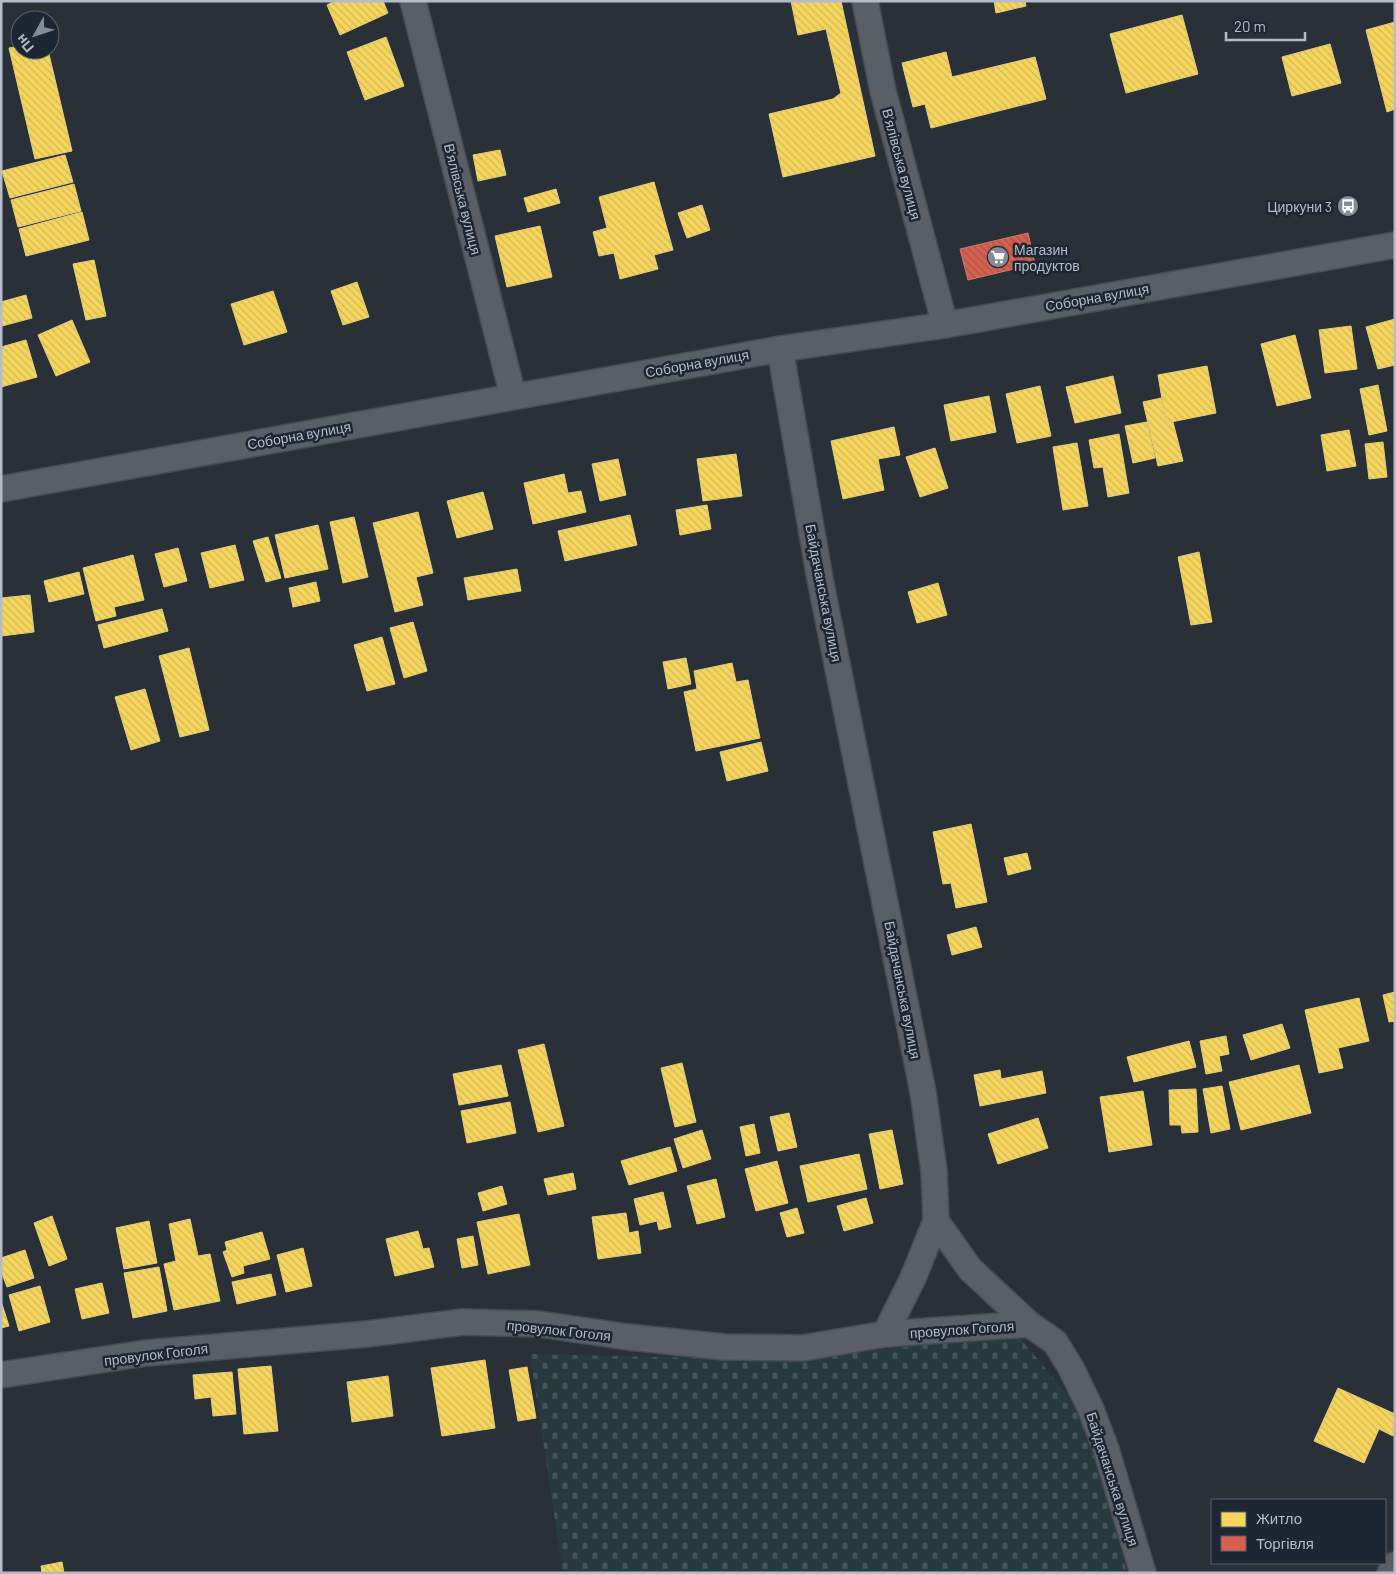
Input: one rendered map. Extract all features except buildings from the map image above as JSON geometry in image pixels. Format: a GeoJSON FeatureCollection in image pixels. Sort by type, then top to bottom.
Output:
{"type":"FeatureCollection","features":[{"type":"Feature","properties":{"kind":"street","name":"В’ялівська вулиця"},"geometry":{"type":"LineString","coordinates":[[413,1],[513,396]]}},
{"type":"Feature","properties":{"kind":"street","name":"В’ялівська вулиця"},"geometry":{"type":"LineString","coordinates":[[865,1],[884,91],[945,325]]}},
{"type":"Feature","properties":{"kind":"street","name":"Соборна вулиця"},"geometry":{"type":"LineString","coordinates":[[1,489],[780,349],[945,325],[1395,245]]}},
{"type":"Feature","properties":{"kind":"street","name":"Байдачанська вулиця"},"geometry":{"type":"LineString","coordinates":[[780,349],[820,579],[923,1092],[934,1171],[936,1221],[970,1269],[1028,1324],[1055,1342],[1071,1368],[1090,1407],[1106,1449],[1143,1573]]}},
{"type":"Feature","properties":{"kind":"street"},"geometry":{"type":"LineString","coordinates":[[885,1334],[913,1278],[936,1221]]}},
{"type":"Feature","properties":{"kind":"street","name":"провулок Гоголя"},"geometry":{"type":"LineString","coordinates":[[1,1375],[146,1353],[367,1334],[462,1322],[538,1324],[724,1348],[803,1348],[885,1334],[1028,1324]]}},
{"type":"Feature","properties":{"kind":"street"},"geometry":{"type":"LineString","coordinates":[[1390,1573],[1395,1565]]}},
{"type":"Feature","properties":{"kind":"green space"},"geometry":{"type":"Polygon","coordinates":[[[1017,1335],[1074,1402],[1096,1459],[1127,1573],[563,1573],[530,1354],[702,1358],[842,1354],[1017,1335]]]}},
{"type":"Feature","properties":{"kind":"place","name":"Циркуни 3"},"geometry":{"type":"Point","coordinates":[1348,206]}},
{"type":"Feature","properties":{"kind":"place","name":"Магазин продуктов"},"geometry":{"type":"Point","coordinates":[998,257]}}]}
